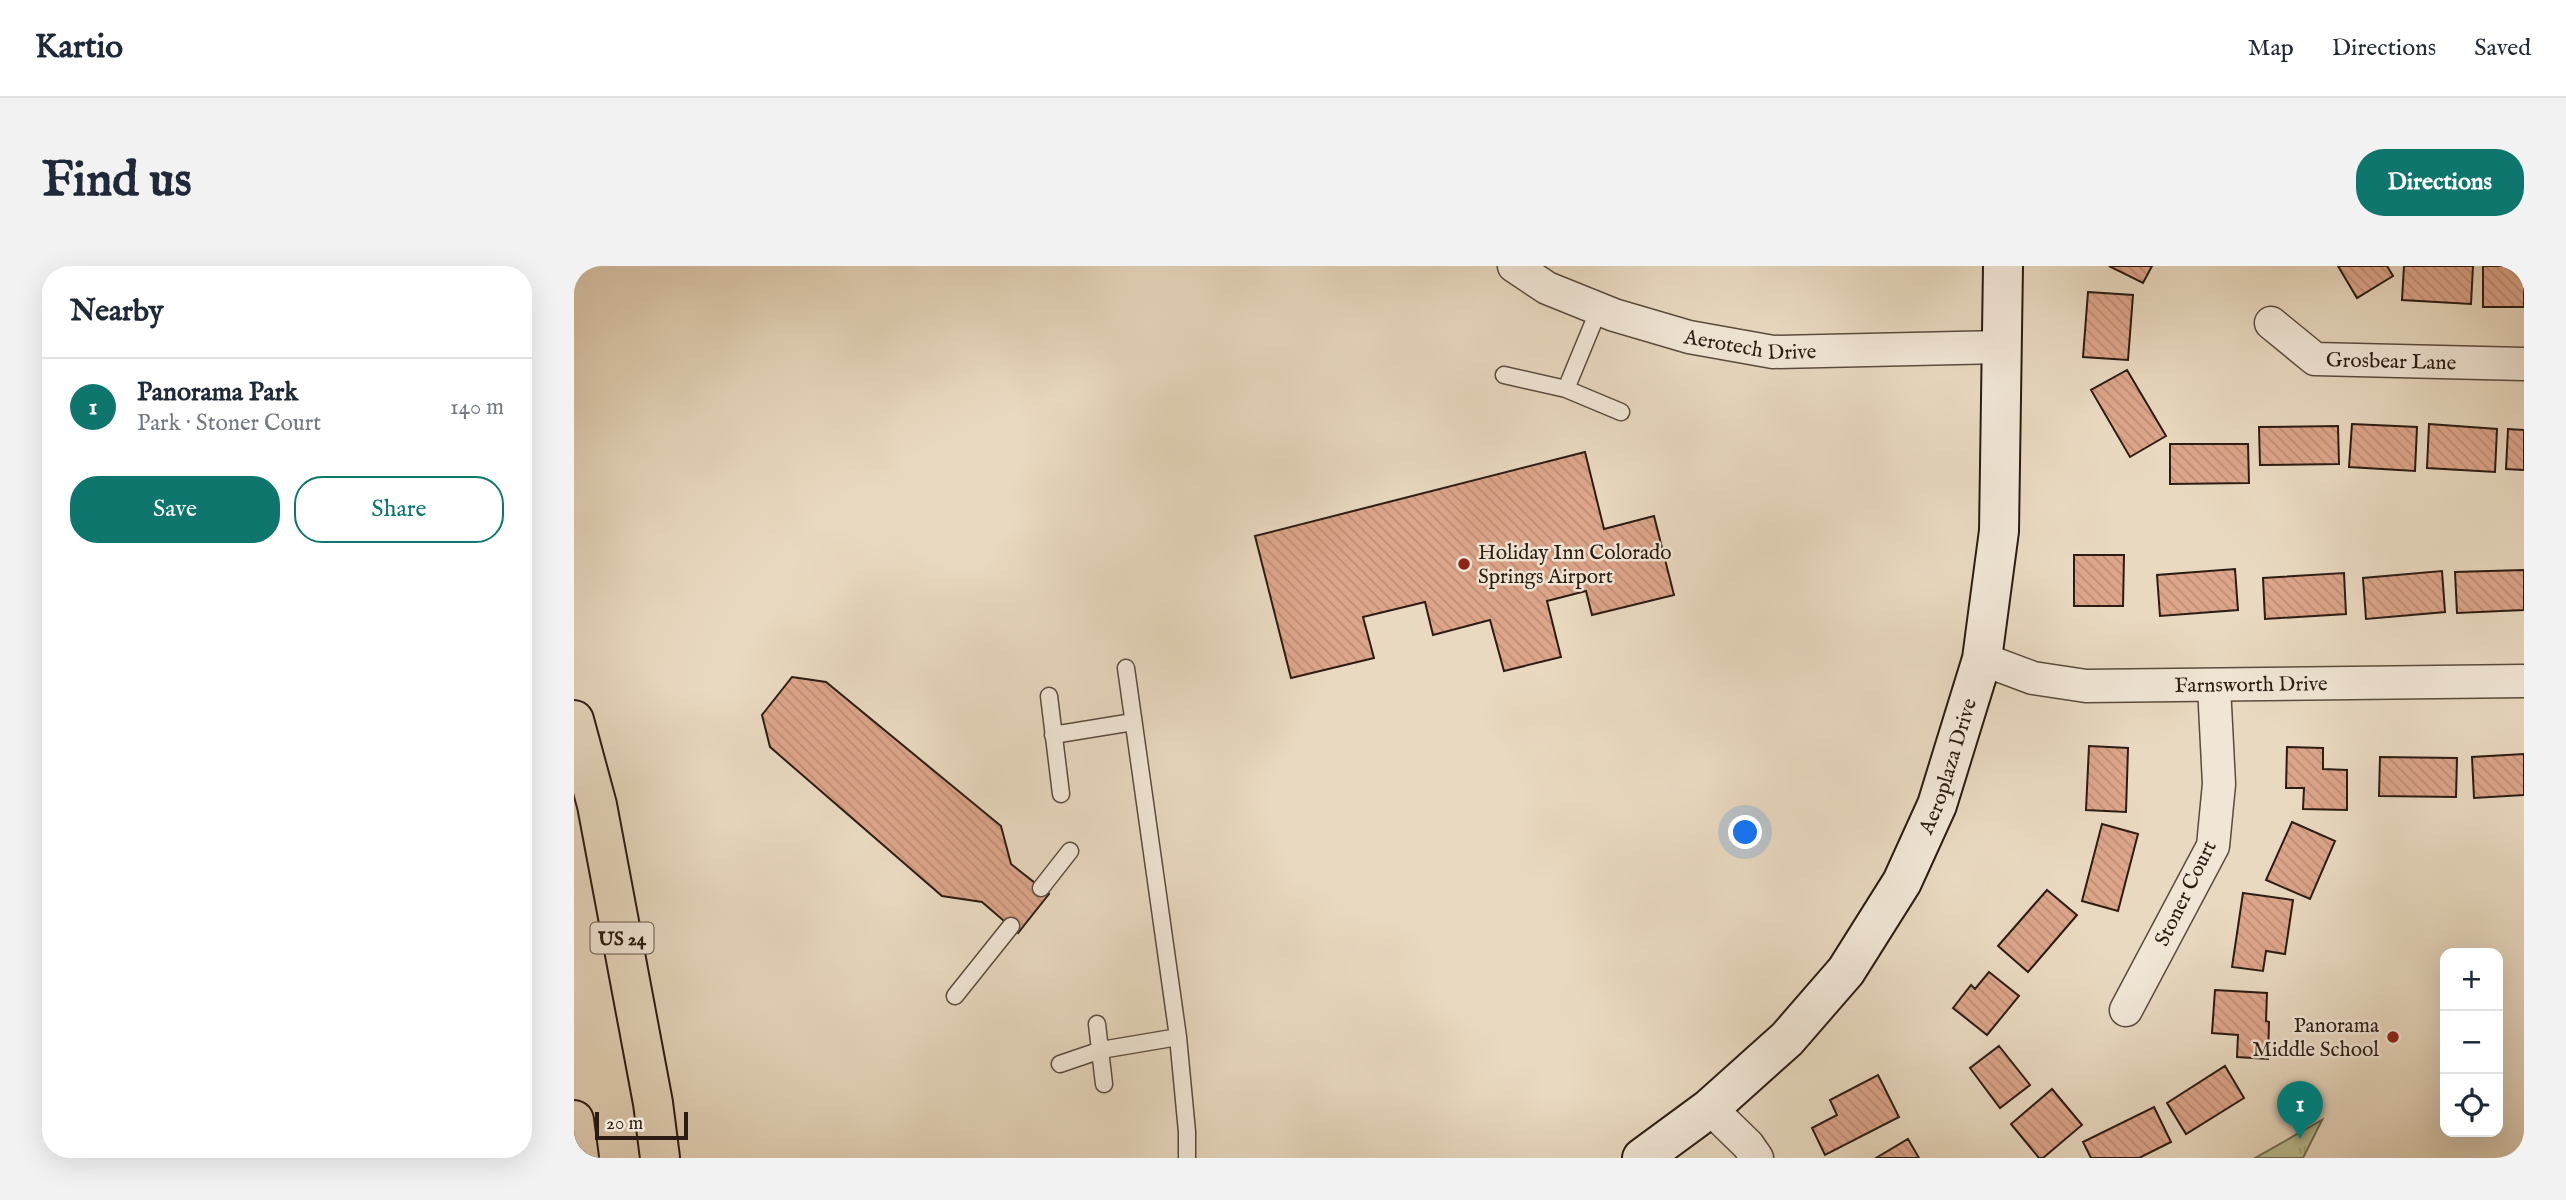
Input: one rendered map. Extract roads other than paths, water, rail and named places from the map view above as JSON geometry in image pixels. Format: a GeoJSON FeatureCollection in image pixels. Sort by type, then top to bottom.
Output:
{"type":"FeatureCollection","features":[{"type":"Feature","properties":{"kind":"highway","name":"US 24"},"geometry":{"type":"LineString","coordinates":[[574,720],[597,805],[653,1103],[660,1158]]}},
{"type":"Feature","properties":{"kind":"highway"},"geometry":{"type":"LineString","coordinates":[[574,1120],[579,1158]]}},
{"type":"Feature","properties":{"kind":"street","name":"Aerotech Drive"},"geometry":{"type":"LineString","coordinates":[[1514,266],[1547,288],[1599,309],[1689,337],[1773,352],[2002,347]]}},
{"type":"Feature","properties":{"kind":"street","name":"Aeroplaza Drive"},"geometry":{"type":"LineString","coordinates":[[1643,1158],[1710,1108],[1787,1039],[1846,971],[1902,882],[1937,805],[1982,659],[1999,531],[2003,266]]}},
{"type":"Feature","properties":{"kind":"street","name":"Grosbear Lane"},"geometry":{"type":"LineString","coordinates":[[2271,323],[2315,359],[2524,364]]}},
{"type":"Feature","properties":{"kind":"street","name":"Farnsworth Drive"},"geometry":{"type":"LineString","coordinates":[[1982,659],[2033,678],[2087,686],[2524,681]]}},
{"type":"Feature","properties":{"kind":"street","name":"Stoner Court"},"geometry":{"type":"LineString","coordinates":[[2126,1010],[2213,846],[2219,784],[2214,685]]}},
{"type":"Feature","properties":{"kind":"street"},"geometry":{"type":"LineString","coordinates":[[1710,1108],[1748,1145],[1757,1158]]}},
{"type":"Feature","properties":{"kind":"lane"},"geometry":{"type":"LineString","coordinates":[[1566,389],[1599,309]]}},
{"type":"Feature","properties":{"kind":"lane"},"geometry":{"type":"LineString","coordinates":[[1504,375],[1566,389],[1621,412]]}},
{"type":"Feature","properties":{"kind":"lane"},"geometry":{"type":"LineString","coordinates":[[1126,668],[1178,1037],[1187,1158]]}},
{"type":"Feature","properties":{"kind":"lane"},"geometry":{"type":"LineString","coordinates":[[1049,696],[1060,794]]}},
{"type":"Feature","properties":{"kind":"lane"},"geometry":{"type":"LineString","coordinates":[[1053,735],[1133,722]]}},
{"type":"Feature","properties":{"kind":"lane"},"geometry":{"type":"LineString","coordinates":[[1041,888],[1070,851]]}},
{"type":"Feature","properties":{"kind":"lane"},"geometry":{"type":"LineString","coordinates":[[956,996],[1011,926]]}},
{"type":"Feature","properties":{"kind":"lane"},"geometry":{"type":"LineString","coordinates":[[1097,1024],[1104,1084]]}},
{"type":"Feature","properties":{"kind":"lane"},"geometry":{"type":"LineString","coordinates":[[1060,1065],[1101,1050],[1178,1037]]}},
{"type":"Feature","properties":{"kind":"place","name":"Holiday Inn Colorado Springs Airport"},"geometry":{"type":"Point","coordinates":[1464,564]}},
{"type":"Feature","properties":{"kind":"place","name":"Panorama Middle School"},"geometry":{"type":"Point","coordinates":[2393,1037]}},
{"type":"Feature","properties":{"kind":"place","name":"Panorama Park"},"geometry":{"type":"Point","coordinates":[2300,1139]}}]}
